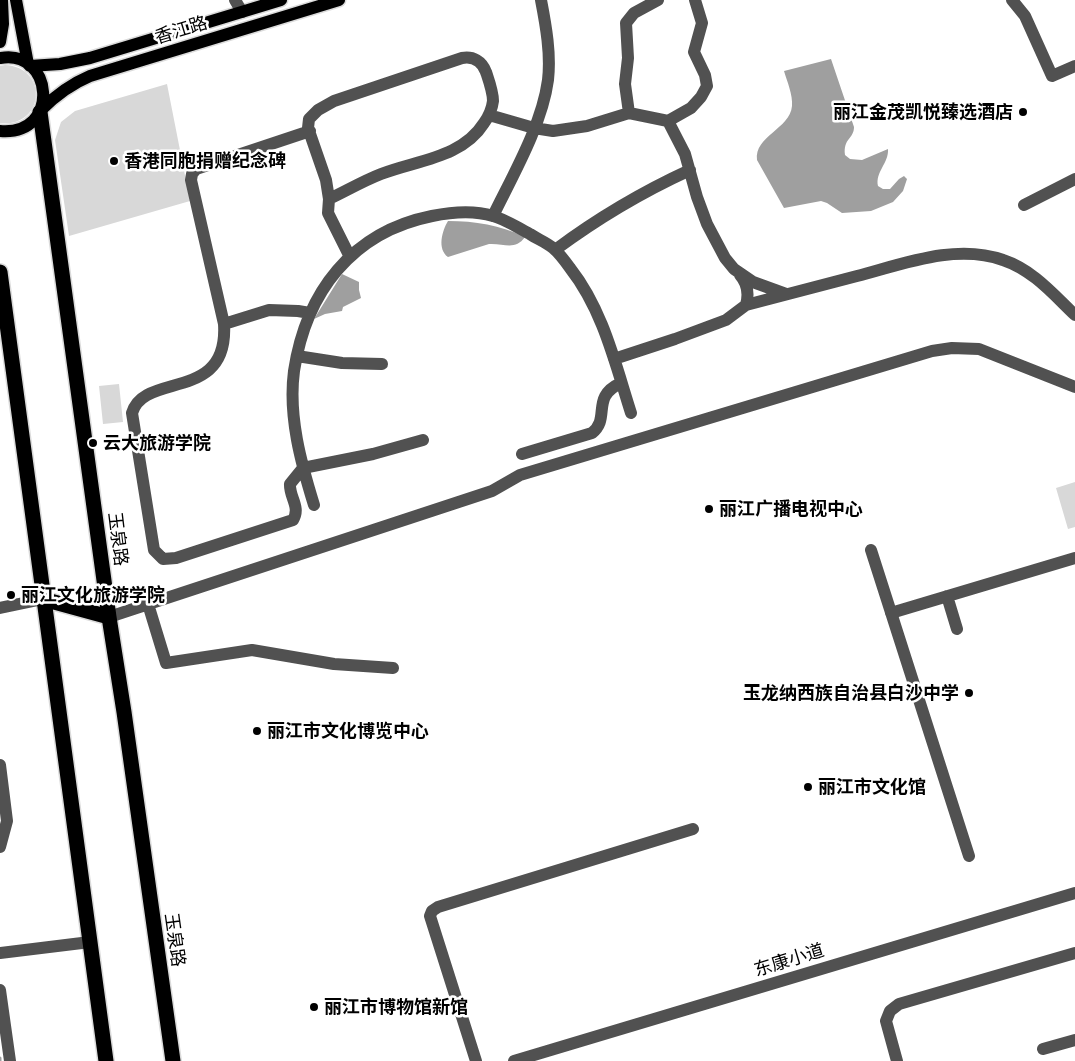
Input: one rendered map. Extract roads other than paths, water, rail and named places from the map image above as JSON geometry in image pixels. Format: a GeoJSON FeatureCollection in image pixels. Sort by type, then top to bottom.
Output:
{"type":"FeatureCollection","features":[{"type":"Feature","properties":{"kind":"highway","name":"玉泉路"},"geometry":{"type":"LineString","coordinates":[[40,111],[109,617],[173,1061]]}},
{"type":"Feature","properties":{"kind":"highway"},"geometry":{"type":"LineString","coordinates":[[0,272],[106,1061]]}},
{"type":"Feature","properties":{"kind":"highway"},"geometry":{"type":"LineString","coordinates":[[43,599],[109,617]]}},
{"type":"Feature","properties":{"kind":"main road"},"geometry":{"type":"LineString","coordinates":[[0,42],[3,24],[2,0]]}},
{"type":"Feature","properties":{"kind":"main road"},"geometry":{"type":"LineString","coordinates":[[16,0],[29,65],[40,78],[43,86],[44,95],[40,111]]}},
{"type":"Feature","properties":{"kind":"main road","name":"香江路"},"geometry":{"type":"LineString","coordinates":[[0,58],[12,58],[29,65],[60,64],[90,58],[281,0]]}},
{"type":"Feature","properties":{"kind":"main road","name":"香江路"},"geometry":{"type":"LineString","coordinates":[[0,131],[14,131],[26,126],[59,93],[72,84],[96,74],[339,0]]}},
{"type":"Feature","properties":{"kind":"street"},"geometry":{"type":"LineString","coordinates":[[235,0],[242,12]]}},
{"type":"Feature","properties":{"kind":"street"},"geometry":{"type":"LineString","coordinates":[[493,216],[543,107],[549,66],[545,20],[541,0]]}},
{"type":"Feature","properties":{"kind":"street"},"geometry":{"type":"LineString","coordinates":[[628,113],[625,84],[628,58],[626,23],[634,14],[658,0]]}},
{"type":"Feature","properties":{"kind":"street"},"geometry":{"type":"LineString","coordinates":[[489,115],[534,128],[553,130],[570,129],[601,122],[628,113],[668,121],[691,108],[701,97],[707,86],[705,75],[694,52],[702,23],[695,0]]}},
{"type":"Feature","properties":{"kind":"street"},"geometry":{"type":"LineString","coordinates":[[1012,0],[1025,16],[1052,76],[1075,66]]}},
{"type":"Feature","properties":{"kind":"street"},"geometry":{"type":"LineString","coordinates":[[329,199],[380,175],[454,150],[476,134],[489,115],[493,101],[485,69],[477,60],[467,57],[325,105],[309,118],[307,125],[326,180],[329,199],[328,213],[350,257]]}},
{"type":"Feature","properties":{"kind":"street"},"geometry":{"type":"LineString","coordinates":[[668,121],[685,154],[697,197],[708,224],[725,258],[746,284],[748,298],[746,305]]}},
{"type":"Feature","properties":{"kind":"street"},"geometry":{"type":"LineString","coordinates":[[310,131],[196,169],[192,174],[190,180],[224,324],[222,347],[210,370],[198,377],[143,396],[132,412],[154,550],[163,559],[176,558],[292,520],[296,508],[291,496],[290,484],[303,468],[373,454],[423,440]]}},
{"type":"Feature","properties":{"kind":"street"},"geometry":{"type":"LineString","coordinates":[[555,250],[616,208],[690,170]]}},
{"type":"Feature","properties":{"kind":"street"},"geometry":{"type":"LineString","coordinates":[[1024,205],[1075,179]]}},
{"type":"Feature","properties":{"kind":"street"},"geometry":{"type":"LineString","coordinates":[[314,505],[303,468],[293,402],[294,373],[297,356],[310,313],[324,286],[350,257],[378,236],[398,226],[421,218],[451,213],[479,213],[493,216],[555,250],[576,274],[594,306],[602,324],[631,413]]}},
{"type":"Feature","properties":{"kind":"street"},"geometry":{"type":"LineString","coordinates":[[614,359],[726,320],[746,305],[927,258],[954,254],[982,255],[1004,260],[1022,268],[1039,280],[1075,315]]}},
{"type":"Feature","properties":{"kind":"street"},"geometry":{"type":"LineString","coordinates":[[739,273],[763,286],[786,294]]}},
{"type":"Feature","properties":{"kind":"street"},"geometry":{"type":"LineString","coordinates":[[224,324],[269,310],[310,313]]}},
{"type":"Feature","properties":{"kind":"street"},"geometry":{"type":"LineString","coordinates":[[109,617],[492,491],[520,475],[942,349],[962,347],[980,349],[1075,387]]}},
{"type":"Feature","properties":{"kind":"street"},"geometry":{"type":"LineString","coordinates":[[297,356],[342,363],[382,364]]}},
{"type":"Feature","properties":{"kind":"street"},"geometry":{"type":"LineString","coordinates":[[522,454],[592,433],[596,430],[600,421],[602,401],[605,395],[610,389],[621,383]]}},
{"type":"Feature","properties":{"kind":"street"},"geometry":{"type":"LineString","coordinates":[[871,550],[969,856]]}},
{"type":"Feature","properties":{"kind":"street"},"geometry":{"type":"LineString","coordinates":[[891,613],[1075,558]]}},
{"type":"Feature","properties":{"kind":"street"},"geometry":{"type":"LineString","coordinates":[[947,596],[957,629]]}},
{"type":"Feature","properties":{"kind":"street"},"geometry":{"type":"LineString","coordinates":[[0,608],[43,599]]}},
{"type":"Feature","properties":{"kind":"street"},"geometry":{"type":"LineString","coordinates":[[148,604],[166,663],[252,650],[334,664],[394,668]]}},
{"type":"Feature","properties":{"kind":"street"},"geometry":{"type":"LineString","coordinates":[[0,765],[7,821],[0,847]]}},
{"type":"Feature","properties":{"kind":"street"},"geometry":{"type":"LineString","coordinates":[[476,1061],[430,916],[432,911],[438,907],[693,829]]}},
{"type":"Feature","properties":{"kind":"street","name":"东康小道"},"geometry":{"type":"LineString","coordinates":[[514,1061],[1075,893]]}},
{"type":"Feature","properties":{"kind":"street"},"geometry":{"type":"LineString","coordinates":[[0,953],[90,942]]}},
{"type":"Feature","properties":{"kind":"street"},"geometry":{"type":"LineString","coordinates":[[897,1061],[886,1021],[890,1011],[899,1004],[1075,953]]}},
{"type":"Feature","properties":{"kind":"street"},"geometry":{"type":"LineString","coordinates":[[0,990],[2,1020],[10,1061]]}},
{"type":"Feature","properties":{"kind":"street"},"geometry":{"type":"LineString","coordinates":[[1043,1049],[1075,1040]]}},
{"type":"Feature","properties":{"kind":"place","name":"丽江金茂凯悦臻选酒店"},"geometry":{"type":"Point","coordinates":[1023,112]}},
{"type":"Feature","properties":{"kind":"place","name":"香港同胞捐赠纪念碑"},"geometry":{"type":"Point","coordinates":[114,161]}},
{"type":"Feature","properties":{"kind":"place","name":"云大旅游学院"},"geometry":{"type":"Point","coordinates":[93,443]}},
{"type":"Feature","properties":{"kind":"place","name":"丽江广播电视中心"},"geometry":{"type":"Point","coordinates":[709,509]}},
{"type":"Feature","properties":{"kind":"place","name":"丽江文化旅游学院"},"geometry":{"type":"Point","coordinates":[11,595]}},
{"type":"Feature","properties":{"kind":"place","name":"玉龙纳西族自治县白沙中学"},"geometry":{"type":"Point","coordinates":[969,693]}},
{"type":"Feature","properties":{"kind":"place","name":"丽江市文化博览中心"},"geometry":{"type":"Point","coordinates":[257,731]}},
{"type":"Feature","properties":{"kind":"place","name":"丽江市文化馆"},"geometry":{"type":"Point","coordinates":[808,787]}},
{"type":"Feature","properties":{"kind":"place","name":"丽江市博物馆新馆"},"geometry":{"type":"Point","coordinates":[314,1007]}}]}
